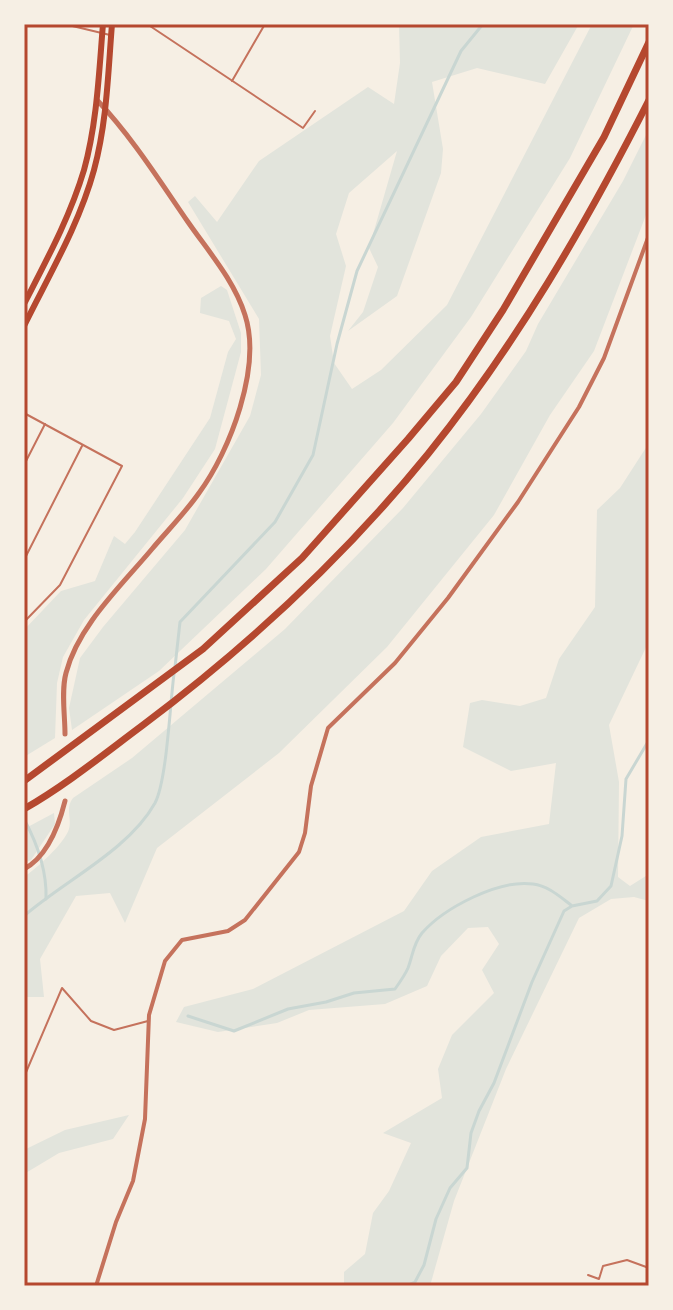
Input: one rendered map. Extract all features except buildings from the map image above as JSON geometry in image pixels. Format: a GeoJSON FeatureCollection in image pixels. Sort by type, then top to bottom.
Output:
{"type":"FeatureCollection","features":[{"type":"Feature","properties":{"kind":"highway"},"geometry":{"type":"LineString","coordinates":[[24,781],[203,649],[302,558],[456,382],[503,310],[604,137],[649,42]]}},
{"type":"Feature","properties":{"kind":"highway"},"geometry":{"type":"LineString","coordinates":[[25,809],[202,681],[318,576],[427,455],[488,372],[574,242],[649,100]]}},
{"type":"Feature","properties":{"kind":"main road"},"geometry":{"type":"LineString","coordinates":[[24,304],[57,239],[84,169],[97,100],[103,24]]}},
{"type":"Feature","properties":{"kind":"main road"},"geometry":{"type":"LineString","coordinates":[[24,326],[75,223],[94,170],[106,110],[112,24]]}},
{"type":"Feature","properties":{"kind":"street"},"geometry":{"type":"LineString","coordinates":[[65,734],[65,675],[78,643],[109,600],[200,492],[237,416],[249,363],[245,315],[226,275],[144,157],[97,100]]}},
{"type":"Feature","properties":{"kind":"street"},"geometry":{"type":"LineString","coordinates":[[96,1286],[116,1222],[133,1181],[145,1119],[151,1004],[165,961],[182,940],[228,931],[245,920],[299,852],[305,833],[311,786],[328,728],[395,663],[448,598],[518,502],[579,407],[604,358],[649,235]]}},
{"type":"Feature","properties":{"kind":"street"},"geometry":{"type":"LineString","coordinates":[[24,869],[42,853],[59,824],[65,801]]}},
{"type":"Feature","properties":{"kind":"lane"},"geometry":{"type":"LineString","coordinates":[[64,24],[111,35]]}},
{"type":"Feature","properties":{"kind":"lane"},"geometry":{"type":"LineString","coordinates":[[147,24],[303,128],[315,111]]}},
{"type":"Feature","properties":{"kind":"lane"},"geometry":{"type":"LineString","coordinates":[[231,82],[265,24]]}},
{"type":"Feature","properties":{"kind":"lane"},"geometry":{"type":"LineString","coordinates":[[24,413],[122,466],[60,585],[24,622]]}},
{"type":"Feature","properties":{"kind":"lane"},"geometry":{"type":"LineString","coordinates":[[24,465],[45,424]]}},
{"type":"Feature","properties":{"kind":"lane"},"geometry":{"type":"LineString","coordinates":[[24,560],[83,445]]}},
{"type":"Feature","properties":{"kind":"lane"},"geometry":{"type":"LineString","coordinates":[[24,1077],[62,988],[91,1021],[114,1030],[149,1020]]}},
{"type":"Feature","properties":{"kind":"lane"},"geometry":{"type":"LineString","coordinates":[[588,1275],[599,1279],[603,1266],[627,1260],[649,1268]]}},
{"type":"Feature","properties":{"kind":"shaded area"},"geometry":{"type":"Polygon","coordinates":[[[399,24],[579,24],[545,84],[477,68],[432,82],[443,149],[441,173],[397,296],[348,331],[363,312],[378,267],[369,248],[397,151],[349,193],[336,234],[346,266],[330,336],[334,363],[352,389],[381,370],[447,305],[592,24],[634,24],[570,158],[471,317],[393,423],[266,569],[159,671],[72,730],[69,708],[80,658],[185,530],[250,416],[261,375],[259,319],[188,202],[195,196],[217,222],[259,161],[368,87],[394,104],[400,63],[399,24]]]}},
{"type":"Feature","properties":{"kind":"shaded area"},"geometry":{"type":"Polygon","coordinates":[[[649,129],[649,207],[594,351],[550,415],[494,515],[387,647],[279,753],[157,848],[125,923],[110,893],[76,896],[40,959],[44,997],[24,997],[24,877],[62,842],[70,825],[69,806],[73,798],[132,758],[285,629],[403,508],[481,414],[526,351],[538,324],[623,181],[649,129]]]}},
{"type":"Feature","properties":{"kind":"shaded area"},"geometry":{"type":"Polygon","coordinates":[[[221,286],[227,290],[241,333],[241,352],[215,449],[183,498],[84,620],[63,657],[57,683],[55,738],[24,757],[24,630],[61,591],[95,581],[114,536],[125,544],[135,532],[210,418],[228,352],[236,339],[229,321],[200,313],[201,298],[221,286]]]}},
{"type":"Feature","properties":{"kind":"shaded area"},"geometry":{"type":"Polygon","coordinates":[[[649,443],[649,641],[609,725],[619,782],[618,877],[630,886],[649,874],[649,901],[634,897],[611,899],[579,918],[506,1069],[454,1201],[430,1286],[344,1286],[344,1272],[365,1254],[373,1213],[389,1191],[411,1143],[383,1133],[442,1098],[438,1069],[452,1035],[494,993],[482,970],[499,944],[488,927],[468,928],[441,956],[427,986],[385,1004],[309,1010],[277,1023],[218,1032],[176,1022],[184,1007],[253,989],[404,911],[432,871],[481,837],[549,824],[556,763],[511,771],[463,747],[470,703],[482,700],[520,706],[546,698],[559,659],[595,607],[597,510],[620,488],[649,443]]]}},
{"type":"Feature","properties":{"kind":"shaded area"},"geometry":{"type":"Polygon","coordinates":[[[54,813],[55,824],[31,860],[24,863],[24,829],[54,813]]]}},
{"type":"Feature","properties":{"kind":"shaded area"},"geometry":{"type":"Polygon","coordinates":[[[129,1115],[113,1139],[59,1153],[24,1174],[24,1150],[65,1130],[129,1115]]]}},
{"type":"Feature","properties":{"kind":"waterway"},"geometry":{"type":"LineString","coordinates":[[175,667],[180,622],[275,522],[313,455],[337,344],[357,271],[461,51],[483,24]]}},
{"type":"Feature","properties":{"kind":"waterway"},"geometry":{"type":"LineString","coordinates":[[24,916],[113,850],[144,820],[155,803],[165,760],[174,674]]}},
{"type":"Feature","properties":{"kind":"waterway"},"geometry":{"type":"LineString","coordinates":[[406,1286],[415,1282],[424,1265],[436,1219],[450,1188],[467,1168],[471,1133],[479,1111],[494,1083],[532,982],[564,911],[572,906],[597,901],[611,886],[622,836],[626,779],[649,740]]}},
{"type":"Feature","properties":{"kind":"waterway"},"geometry":{"type":"LineString","coordinates":[[24,819],[40,858],[46,899]]}},
{"type":"Feature","properties":{"kind":"waterway"},"geometry":{"type":"LineString","coordinates":[[188,1016],[234,1031],[288,1009],[354,993],[395,989],[407,971],[422,933],[458,905],[504,886],[538,885],[571,905]]}}]}
